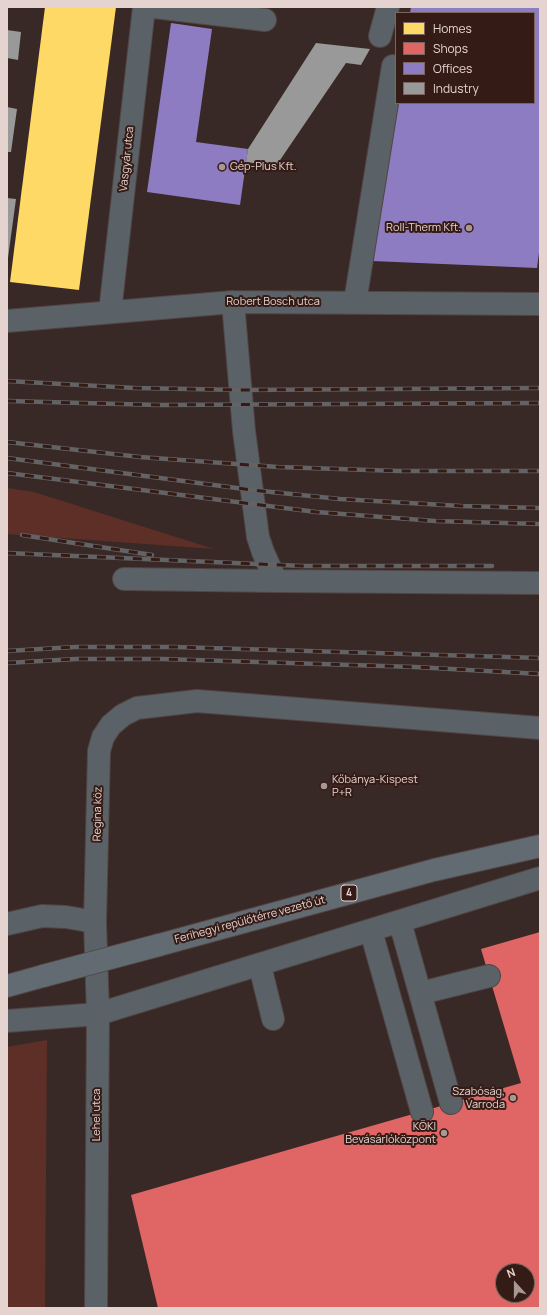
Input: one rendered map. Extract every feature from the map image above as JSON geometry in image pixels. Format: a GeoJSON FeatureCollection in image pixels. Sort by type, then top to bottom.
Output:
{"type":"FeatureCollection","features":[{"type":"Feature","properties":{"kind":"main road","name":"Ferihegyi repülőtérre vezető út"},"geometry":{"type":"LineString","coordinates":[[7,986],[434,870],[540,846]]}},
{"type":"Feature","properties":{"kind":"street","name":"Vasgyár utca"},"geometry":{"type":"LineString","coordinates":[[110,312],[144,7]]}},
{"type":"Feature","properties":{"kind":"street"},"geometry":{"type":"LineString","coordinates":[[154,7],[265,20]]}},
{"type":"Feature","properties":{"kind":"street"},"geometry":{"type":"LineString","coordinates":[[380,36],[388,7]]}},
{"type":"Feature","properties":{"kind":"street"},"geometry":{"type":"LineString","coordinates":[[355,302],[392,66]]}},
{"type":"Feature","properties":{"kind":"street","name":"Robert Bosch utca"},"geometry":{"type":"LineString","coordinates":[[7,321],[232,302],[540,304]]}},
{"type":"Feature","properties":{"kind":"street"},"geometry":{"type":"LineString","coordinates":[[232,302],[244,431],[258,537],[276,581]]}},
{"type":"Feature","properties":{"kind":"street"},"geometry":{"type":"LineString","coordinates":[[124,579],[540,583]]}},
{"type":"Feature","properties":{"kind":"street","name":"Regina köz"},"geometry":{"type":"LineString","coordinates":[[95,922],[99,751],[103,737],[111,725],[123,715],[137,708],[197,701],[540,728]]}},
{"type":"Feature","properties":{"kind":"street"},"geometry":{"type":"LineString","coordinates":[[7,1021],[98,1014],[260,966],[540,878]]}},
{"type":"Feature","properties":{"kind":"street"},"geometry":{"type":"LineString","coordinates":[[7,924],[42,916],[66,917],[95,922]]}},
{"type":"Feature","properties":{"kind":"street","name":"Lehel utca"},"geometry":{"type":"LineString","coordinates":[[95,922],[98,1014],[96,1308]]}},
{"type":"Feature","properties":{"kind":"street"},"geometry":{"type":"LineString","coordinates":[[400,922],[451,1103]]}},
{"type":"Feature","properties":{"kind":"street"},"geometry":{"type":"LineString","coordinates":[[371,931],[422,1112]]}},
{"type":"Feature","properties":{"kind":"street"},"geometry":{"type":"LineString","coordinates":[[260,966],[273,1019]]}},
{"type":"Feature","properties":{"kind":"street"},"geometry":{"type":"LineString","coordinates":[[421,993],[489,976]]}},
{"type":"Feature","properties":{"kind":"shaded area"},"geometry":{"type":"Polygon","coordinates":[[[7,488],[34,492],[214,549],[7,534],[7,488]]]}},
{"type":"Feature","properties":{"kind":"shaded area"},"geometry":{"type":"Polygon","coordinates":[[[47,1040],[45,1308],[7,1308],[7,1047],[47,1040]]]}},
{"type":"Feature","properties":{"kind":"building: Homes"},"geometry":{"type":"Polygon","coordinates":[[[45,7],[116,7],[79,290],[10,282],[45,7]]]}},
{"type":"Feature","properties":{"kind":"building: Shops","name":"KÖKI Bevásárlóközpont"},"geometry":{"type":"Polygon","coordinates":[[[540,932],[540,1308],[158,1308],[131,1195],[521,1083],[481,949],[540,932]]]}},
{"type":"Feature","properties":{"kind":"building: Offices"},"geometry":{"type":"Polygon","coordinates":[[[411,7],[540,7],[540,245],[537,268],[372,261],[396,104],[535,104],[535,12],[410,12],[411,7]]]}},
{"type":"Feature","properties":{"kind":"building: Offices"},"geometry":{"type":"Polygon","coordinates":[[[171,23],[212,29],[196,142],[248,149],[240,205],[147,192],[171,23]]]}},
{"type":"Feature","properties":{"kind":"building: Industry"},"geometry":{"type":"Polygon","coordinates":[[[7,30],[21,32],[18,60],[7,58],[7,30]]]}},
{"type":"Feature","properties":{"kind":"building: Industry"},"geometry":{"type":"Polygon","coordinates":[[[316,43],[370,49],[361,65],[346,63],[276,166],[246,162],[248,149],[316,43]]]}},
{"type":"Feature","properties":{"kind":"building: Industry"},"geometry":{"type":"Polygon","coordinates":[[[7,107],[17,109],[11,152],[7,152],[7,107]]]}},
{"type":"Feature","properties":{"kind":"building: Industry"},"geometry":{"type":"Polygon","coordinates":[[[7,198],[16,199],[8,258],[7,258],[7,198]]]}},
{"type":"Feature","properties":{"kind":"railway"},"geometry":{"type":"LineString","coordinates":[[7,381],[135,388],[241,390],[540,388]]}},
{"type":"Feature","properties":{"kind":"railway"},"geometry":{"type":"LineString","coordinates":[[7,401],[159,405],[540,403]]}},
{"type":"Feature","properties":{"kind":"railway"},"geometry":{"type":"LineString","coordinates":[[7,442],[140,457],[278,467],[399,471],[540,471]]}},
{"type":"Feature","properties":{"kind":"railway"},"geometry":{"type":"LineString","coordinates":[[7,458],[252,490],[340,499],[461,506],[540,508]]}},
{"type":"Feature","properties":{"kind":"railway"},"geometry":{"type":"LineString","coordinates":[[7,473],[316,512],[435,521],[540,524]]}},
{"type":"Feature","properties":{"kind":"railway"},"geometry":{"type":"LineString","coordinates":[[22,535],[152,555]]}},
{"type":"Feature","properties":{"kind":"railway"},"geometry":{"type":"LineString","coordinates":[[7,553],[303,566],[492,566]]}},
{"type":"Feature","properties":{"kind":"railway"},"geometry":{"type":"LineString","coordinates":[[7,651],[75,647],[175,647],[540,658]]}},
{"type":"Feature","properties":{"kind":"railway"},"geometry":{"type":"LineString","coordinates":[[7,663],[76,659],[163,659],[415,667],[540,674]]}},
{"type":"Feature","properties":{"kind":"place","name":"Gép-Plus Kft."},"geometry":{"type":"Point","coordinates":[222,167]}},
{"type":"Feature","properties":{"kind":"place","name":"Roll-Therm Kft."},"geometry":{"type":"Point","coordinates":[469,228]}},
{"type":"Feature","properties":{"kind":"place","name":"Kőbánya-Kispest P+R"},"geometry":{"type":"Point","coordinates":[324,786]}},
{"type":"Feature","properties":{"kind":"place","name":"Szabóság, Varroda"},"geometry":{"type":"Point","coordinates":[513,1098]}},
{"type":"Feature","properties":{"kind":"place","name":"KÖKI Bevásárlóközpont"},"geometry":{"type":"Point","coordinates":[444,1133]}}]}
